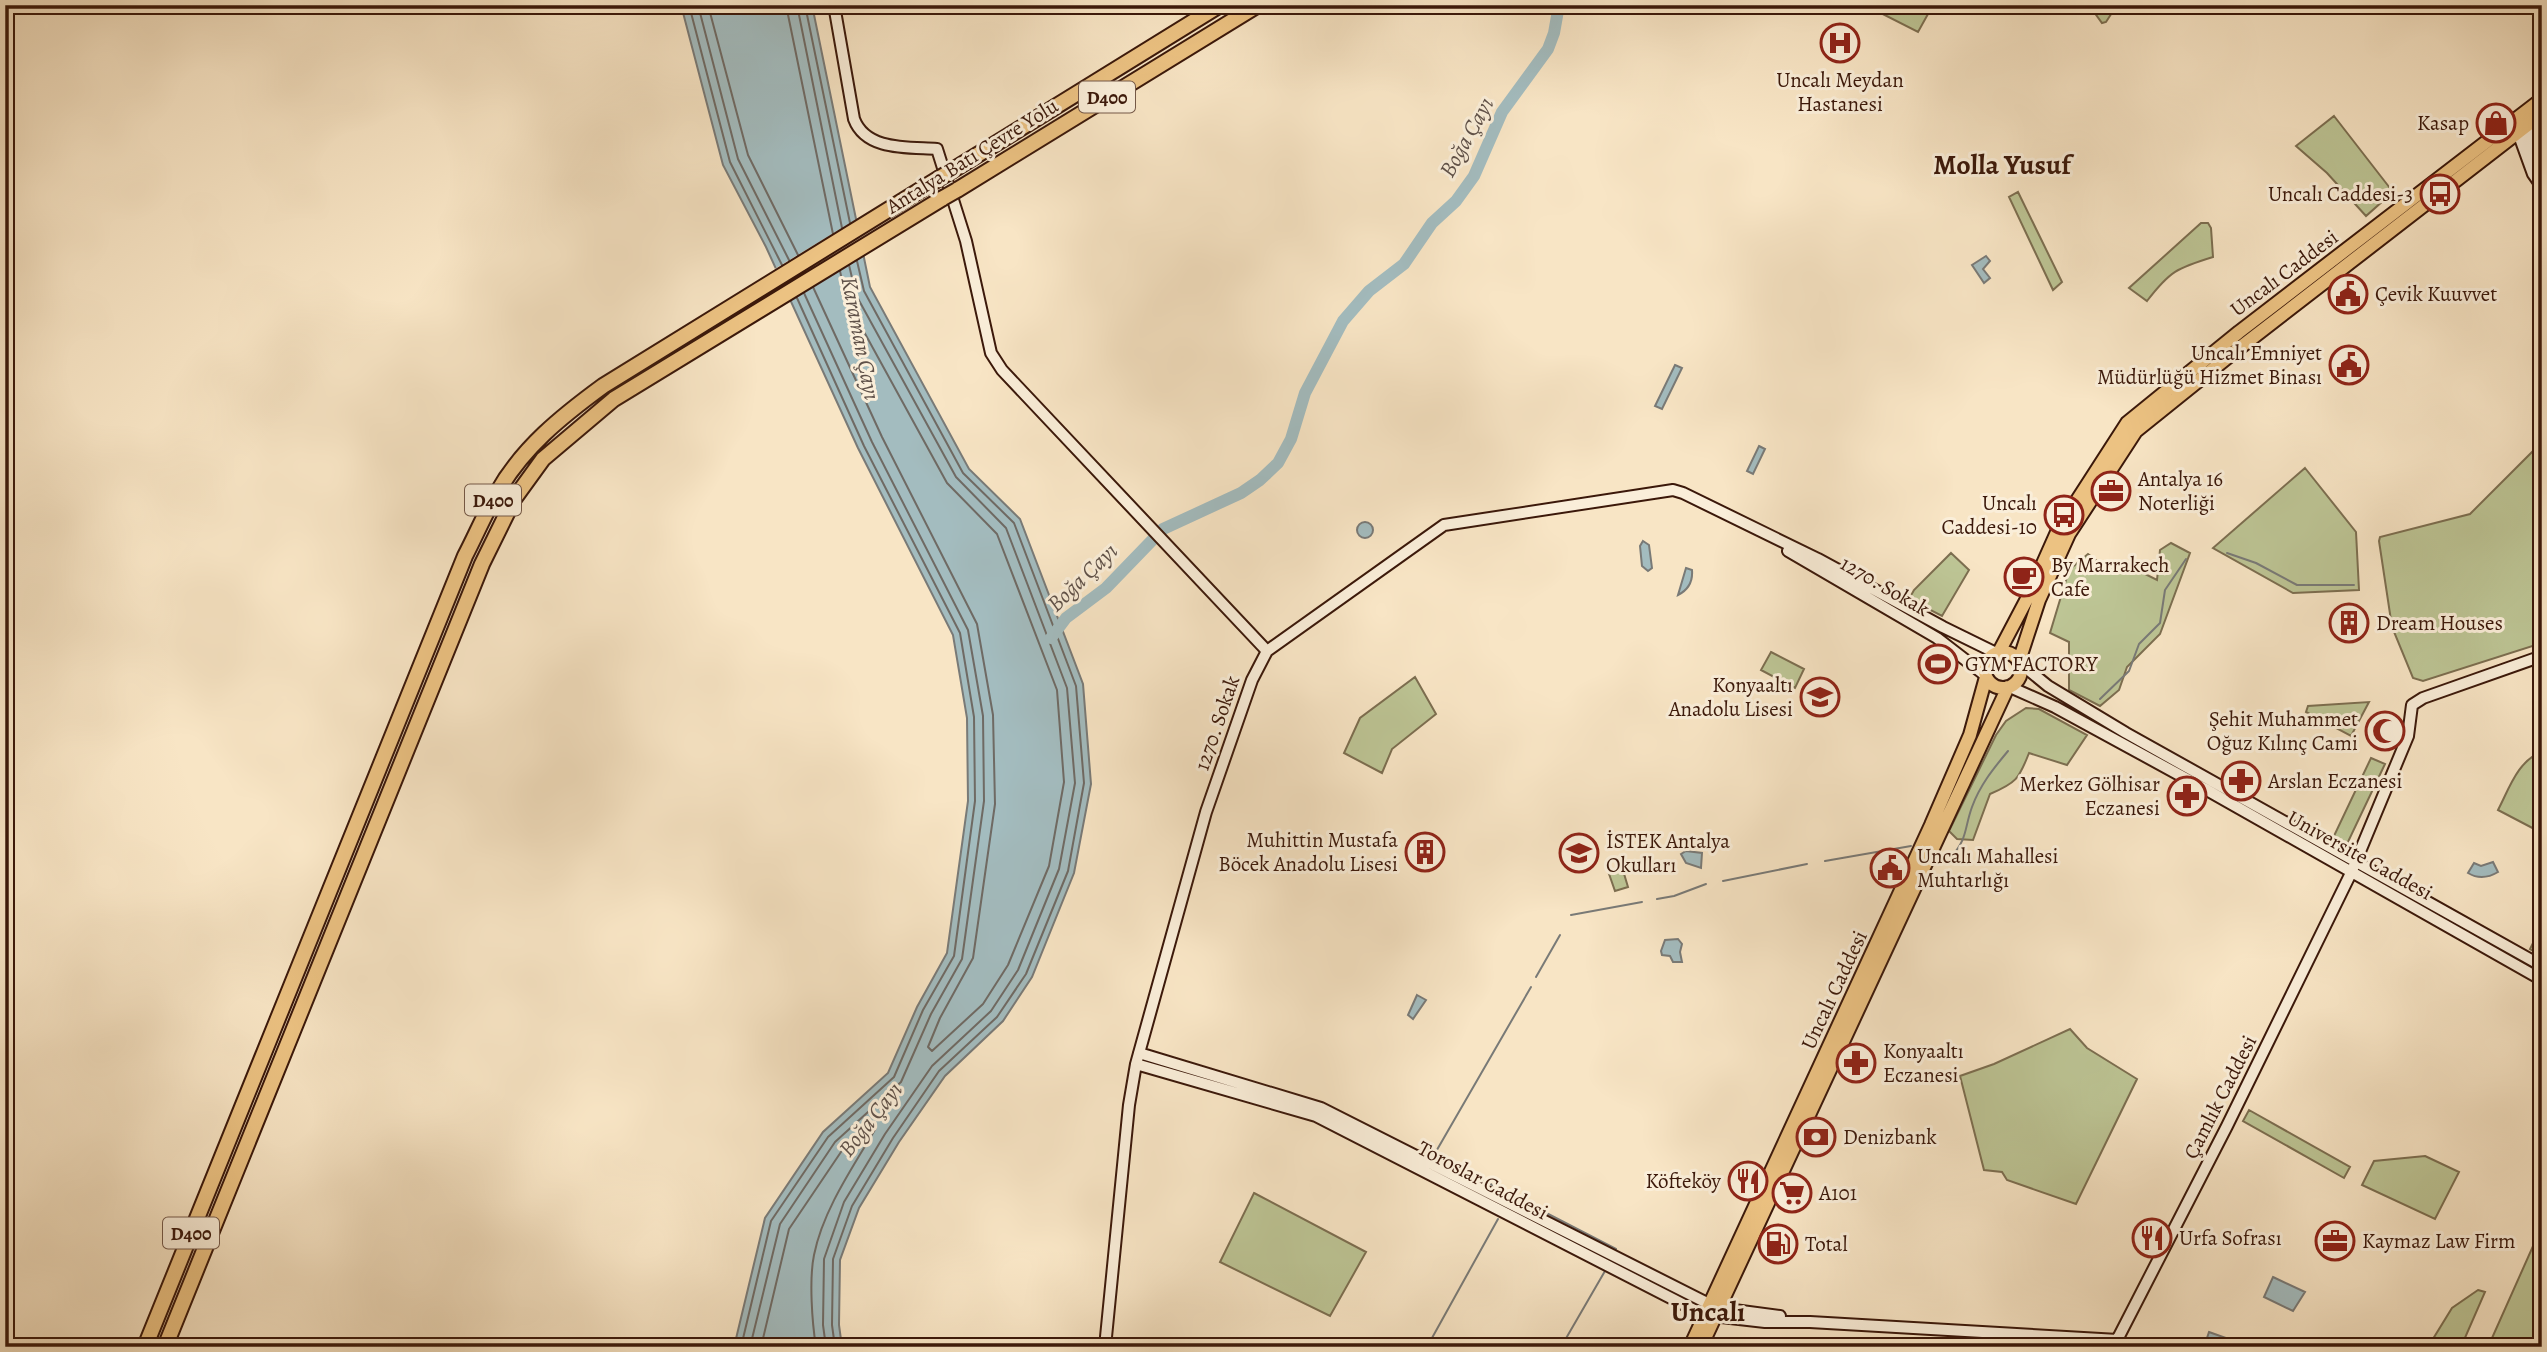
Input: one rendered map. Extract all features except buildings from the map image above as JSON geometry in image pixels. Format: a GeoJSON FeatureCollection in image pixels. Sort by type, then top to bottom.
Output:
{"type":"FeatureCollection","features":[{"type":"Feature","properties":{"kind":"highway","name":"D400"},"geometry":{"type":"LineString","coordinates":[[145,1347],[466,556],[498,491],[530,447],[563,415],[603,386],[1220,5]]}},
{"type":"Feature","properties":{"kind":"highway","name":"Antalya Batı Çevre Yolu"},"geometry":{"type":"LineString","coordinates":[[165,1347],[482,564],[514,499],[542,459],[614,400],[1258,5]]}},
{"type":"Feature","properties":{"kind":"main road","name":"Uncalı Caddesi"},"geometry":{"type":"LineString","coordinates":[[2020,662],[2039,600],[2069,534],[2136,431],[2519,126],[2542,99]]}},
{"type":"Feature","properties":{"kind":"main road","name":"Uncalı Caddesi"},"geometry":{"type":"LineString","coordinates":[[1998,652],[2029,595],[2058,530],[2127,423],[2239,332],[2519,126],[2542,114]]}},
{"type":"Feature","properties":{"kind":"main road"},"geometry":{"type":"LineString","coordinates":[[1998,652],[2011,653],[2020,662],[2019,679],[2009,687],[1998,687],[1986,676],[1986,663],[1998,652]]}},
{"type":"Feature","properties":{"kind":"main road","name":"Uncalı Caddesi"},"geometry":{"type":"LineString","coordinates":[[1712,1311],[1970,735],[1986,676]]}},
{"type":"Feature","properties":{"kind":"main road","name":"Uncalı Caddesi"},"geometry":{"type":"LineString","coordinates":[[1712,1311],[2009,687]]}},
{"type":"Feature","properties":{"kind":"main road"},"geometry":{"type":"LineString","coordinates":[[1690,1347],[1712,1311]]}},
{"type":"Feature","properties":{"kind":"main road"},"geometry":{"type":"LineString","coordinates":[[1701,1347],[1712,1311]]}},
{"type":"Feature","properties":{"kind":"street"},"geometry":{"type":"LineString","coordinates":[[834,5],[858,130],[884,145],[937,149],[966,242],[991,353],[1003,370],[1149,528],[1268,651]]}},
{"type":"Feature","properties":{"kind":"street"},"geometry":{"type":"LineString","coordinates":[[2519,126],[2533,174],[2541,184]]}},
{"type":"Feature","properties":{"kind":"street","name":"1270. Sokak"},"geometry":{"type":"LineString","coordinates":[[1105,1347],[1129,1105],[1138,1058],[1206,812],[1252,681],[1268,651],[1444,525],[1673,491],[1763,533],[1998,652]]}},
{"type":"Feature","properties":{"kind":"street","name":"1270. Sokak"},"geometry":{"type":"LineString","coordinates":[[1763,533],[1811,565],[1937,638],[1986,676]]}},
{"type":"Feature","properties":{"kind":"street","name":"Çamlık Caddesi"},"geometry":{"type":"LineString","coordinates":[[2116,1344],[2266,1049],[2353,868],[2408,736],[2412,705],[2423,698],[2542,656]]}},
{"type":"Feature","properties":{"kind":"street","name":"Universite Caddesi"},"geometry":{"type":"LineString","coordinates":[[2020,662],[2048,686],[2542,980]]}},
{"type":"Feature","properties":{"kind":"street","name":"Universite Caddesi"},"geometry":{"type":"LineString","coordinates":[[2009,687],[2055,707],[2353,868],[2542,966]]}},
{"type":"Feature","properties":{"kind":"street","name":"Toroslar Caddesi"},"geometry":{"type":"LineString","coordinates":[[1138,1058],[1318,1112],[1712,1311],[1766,1322],[1810,1322],[2132,1347]]}},
{"type":"Feature","properties":{"kind":"green space"},"geometry":{"type":"Polygon","coordinates":[[[1865,5],[1933,5],[1918,32],[1865,5]]]}},
{"type":"Feature","properties":{"kind":"green space"},"geometry":{"type":"Polygon","coordinates":[[[2089,5],[2117,5],[2106,22],[2102,23],[2089,5]]]}},
{"type":"Feature","properties":{"kind":"green space"},"geometry":{"type":"Polygon","coordinates":[[[2334,116],[2393,192],[2366,216],[2327,173],[2296,146],[2334,116]]]}},
{"type":"Feature","properties":{"kind":"green space"},"geometry":{"type":"Polygon","coordinates":[[[2018,192],[2062,282],[2053,290],[2009,197],[2018,192]]]}},
{"type":"Feature","properties":{"kind":"green space"},"geometry":{"type":"Polygon","coordinates":[[[2201,223],[2208,223],[2211,228],[2213,257],[2175,272],[2147,301],[2129,288],[2201,223]]]}},
{"type":"Feature","properties":{"kind":"green space"},"geometry":{"type":"Polygon","coordinates":[[[2542,442],[2542,643],[2423,681],[2413,678],[2392,627],[2380,537],[2470,514],[2542,442]]]}},
{"type":"Feature","properties":{"kind":"green space"},"geometry":{"type":"Polygon","coordinates":[[[2305,468],[2356,532],[2359,590],[2293,593],[2213,548],[2305,468]]]}},
{"type":"Feature","properties":{"kind":"green space"},"geometry":{"type":"Polygon","coordinates":[[[2171,543],[2190,553],[2160,634],[2127,667],[2119,690],[2100,706],[2069,690],[2069,642],[2050,633],[2069,570],[2088,554],[2108,569],[2121,562],[2157,580],[2160,550],[2171,543]]]}},
{"type":"Feature","properties":{"kind":"green space"},"geometry":{"type":"Polygon","coordinates":[[[1951,553],[1969,570],[1942,616],[1909,599],[1914,590],[1951,553]]]}},
{"type":"Feature","properties":{"kind":"green space"},"geometry":{"type":"Polygon","coordinates":[[[1771,652],[1804,669],[1795,688],[1761,670],[1771,652]]]}},
{"type":"Feature","properties":{"kind":"green space"},"geometry":{"type":"Polygon","coordinates":[[[1415,677],[1436,714],[1392,749],[1382,773],[1344,753],[1360,718],[1415,677]]]}},
{"type":"Feature","properties":{"kind":"green space"},"geometry":{"type":"Polygon","coordinates":[[[2369,702],[2351,736],[2306,712],[2308,706],[2369,702]]]}},
{"type":"Feature","properties":{"kind":"green space"},"geometry":{"type":"Polygon","coordinates":[[[2026,708],[2039,709],[2087,735],[2067,765],[2029,753],[2016,779],[1990,794],[1973,840],[1957,839],[1949,831],[1996,735],[2006,721],[2026,708]]]}},
{"type":"Feature","properties":{"kind":"green space"},"geometry":{"type":"Polygon","coordinates":[[[2542,752],[2542,833],[2498,810],[2520,768],[2542,752]]]}},
{"type":"Feature","properties":{"kind":"green space"},"geometry":{"type":"Polygon","coordinates":[[[2371,758],[2385,764],[2347,844],[2333,838],[2371,758]]]}},
{"type":"Feature","properties":{"kind":"green space"},"geometry":{"type":"Polygon","coordinates":[[[1622,867],[1628,887],[1615,891],[1608,871],[1622,867]]]}},
{"type":"Feature","properties":{"kind":"green space"},"geometry":{"type":"Polygon","coordinates":[[[2542,925],[2542,956],[2530,949],[2542,925]]]}},
{"type":"Feature","properties":{"kind":"green space"},"geometry":{"type":"Polygon","coordinates":[[[2070,1029],[2087,1048],[2137,1079],[2076,1204],[2007,1180],[2002,1172],[1984,1170],[1960,1076],[1994,1064],[2070,1029]]]}},
{"type":"Feature","properties":{"kind":"green space"},"geometry":{"type":"Polygon","coordinates":[[[2249,1110],[2350,1167],[2344,1178],[2243,1121],[2249,1110]]]}},
{"type":"Feature","properties":{"kind":"green space"},"geometry":{"type":"Polygon","coordinates":[[[2425,1156],[2459,1172],[2435,1219],[2362,1185],[2374,1161],[2425,1156]]]}},
{"type":"Feature","properties":{"kind":"green space"},"geometry":{"type":"Polygon","coordinates":[[[1254,1193],[1366,1252],[1330,1316],[1220,1262],[1254,1193]]]}},
{"type":"Feature","properties":{"kind":"green space"},"geometry":{"type":"Polygon","coordinates":[[[2542,1226],[2542,1347],[2488,1347],[2542,1226]]]}},
{"type":"Feature","properties":{"kind":"green space"},"geometry":{"type":"Polygon","coordinates":[[[2478,1290],[2485,1292],[2461,1347],[2428,1347],[2452,1308],[2478,1290]]]}},
{"type":"Feature","properties":{"kind":"water","name":"Karaman Çayı"},"geometry":{"type":"Polygon","coordinates":[[[681,5],[812,5],[870,287],[969,469],[1020,519],[1083,684],[1091,784],[1074,873],[1032,977],[1003,1021],[945,1076],[899,1142],[859,1208],[840,1260],[839,1325],[842,1347],[734,1347],[765,1218],[823,1132],[888,1073],[917,1007],[947,953],[968,801],[967,718],[953,635],[858,448],[766,247],[723,165],[681,5]]]}},
{"type":"Feature","properties":{"kind":"water"},"geometry":{"type":"Polygon","coordinates":[[[1986,256],[1990,261],[1983,269],[1990,278],[1984,283],[1972,265],[1986,256]]]}},
{"type":"Feature","properties":{"kind":"water"},"geometry":{"type":"Polygon","coordinates":[[[1675,365],[1682,368],[1662,409],[1655,406],[1675,365]]]}},
{"type":"Feature","properties":{"kind":"water"},"geometry":{"type":"Polygon","coordinates":[[[1759,446],[1765,449],[1753,474],[1747,471],[1759,446]]]}},
{"type":"Feature","properties":{"kind":"water"},"geometry":{"type":"Polygon","coordinates":[[[1362,522],[1368,522],[1373,530],[1371,536],[1362,538],[1357,533],[1357,527],[1362,522]]]}},
{"type":"Feature","properties":{"kind":"water"},"geometry":{"type":"Polygon","coordinates":[[[1643,541],[1649,545],[1652,568],[1648,571],[1642,566],[1640,546],[1643,541]]]}},
{"type":"Feature","properties":{"kind":"water"},"geometry":{"type":"Polygon","coordinates":[[[1686,568],[1692,570],[1691,582],[1685,591],[1678,595],[1686,568]]]}},
{"type":"Feature","properties":{"kind":"water"},"geometry":{"type":"Polygon","coordinates":[[[1686,851],[1702,853],[1701,868],[1686,863],[1681,854],[1686,851]]]}},
{"type":"Feature","properties":{"kind":"water"},"geometry":{"type":"Polygon","coordinates":[[[2493,862],[2498,872],[2494,874],[2479,877],[2468,873],[2474,863],[2481,866],[2493,862]]]}},
{"type":"Feature","properties":{"kind":"water"},"geometry":{"type":"Polygon","coordinates":[[[1678,939],[1682,944],[1682,962],[1673,962],[1670,956],[1662,955],[1661,951],[1665,940],[1678,939]]]}},
{"type":"Feature","properties":{"kind":"water"},"geometry":{"type":"Polygon","coordinates":[[[1417,995],[1426,1000],[1413,1019],[1408,1015],[1417,995]]]}},
{"type":"Feature","properties":{"kind":"water"},"geometry":{"type":"Polygon","coordinates":[[[2273,1277],[2305,1292],[2293,1311],[2264,1297],[2273,1277]]]}},
{"type":"Feature","properties":{"kind":"water"},"geometry":{"type":"Polygon","coordinates":[[[2209,1332],[2243,1344],[2242,1347],[2204,1347],[2209,1332]]]}},
{"type":"Feature","properties":{"kind":"pier"},"geometry":{"type":"Polygon","coordinates":[[[860,217],[867,254],[787,302],[773,270],[860,217]]]}},
{"type":"Feature","properties":{"kind":"waterway","name":"Boğa Çayı"},"geometry":{"type":"LineString","coordinates":[[1051,638],[1066,618],[1106,588],[1163,529],[1241,493],[1278,463],[1291,439],[1305,393],[1343,321],[1369,291],[1404,264],[1432,223],[1456,201],[1474,176],[1502,112],[1548,49],[1559,5]]}},
{"type":"Feature","properties":{"kind":"waterway"},"geometry":{"type":"LineString","coordinates":[[2227,553],[2256,563],[2297,585],[2354,585]]}},
{"type":"Feature","properties":{"kind":"waterway"},"geometry":{"type":"LineString","coordinates":[[2100,699],[2129,671],[2139,644],[2160,623],[2165,590],[2186,559]]}},
{"type":"Feature","properties":{"kind":"waterway"},"geometry":{"type":"LineString","coordinates":[[1939,858],[1951,857],[1956,850],[1963,839],[1979,792],[2008,751]]}},
{"type":"Feature","properties":{"kind":"waterway"},"geometry":{"type":"LineString","coordinates":[[1825,861],[1911,846]]}},
{"type":"Feature","properties":{"kind":"waterway"},"geometry":{"type":"LineString","coordinates":[[1723,881],[1807,864]]}},
{"type":"Feature","properties":{"kind":"waterway"},"geometry":{"type":"LineString","coordinates":[[1657,899],[1674,896],[1706,884]]}},
{"type":"Feature","properties":{"kind":"waterway"},"geometry":{"type":"LineString","coordinates":[[1571,915],[1642,902]]}},
{"type":"Feature","properties":{"kind":"waterway"},"geometry":{"type":"LineString","coordinates":[[1536,977],[1560,935]]}},
{"type":"Feature","properties":{"kind":"waterway"},"geometry":{"type":"LineString","coordinates":[[1500,1189],[1434,1155],[1531,987]]}},
{"type":"Feature","properties":{"kind":"waterway"},"geometry":{"type":"LineString","coordinates":[[1510,1194],[1616,1249],[1615,1251]]}},
{"type":"Feature","properties":{"kind":"waterway"},"geometry":{"type":"LineString","coordinates":[[1427,1347],[1498,1219]]}},
{"type":"Feature","properties":{"kind":"waterway"},"geometry":{"type":"LineString","coordinates":[[1561,1347],[1605,1271]]}},
{"type":"Feature","properties":{"kind":"place","name":"Uncalı Meydan Hastanesi"},"geometry":{"type":"Point","coordinates":[1840,43]}},
{"type":"Feature","properties":{"kind":"place","name":"Kasap"},"geometry":{"type":"Point","coordinates":[2496,123]}},
{"type":"Feature","properties":{"kind":"place","name":"Uncalı Caddesi-3"},"geometry":{"type":"Point","coordinates":[2440,194]}},
{"type":"Feature","properties":{"kind":"place","name":"Çevik Kuuvvet"},"geometry":{"type":"Point","coordinates":[2348,294]}},
{"type":"Feature","properties":{"kind":"place","name":"Uncalı Emniyet Müdürlüğü Hizmet Binası"},"geometry":{"type":"Point","coordinates":[2349,365]}},
{"type":"Feature","properties":{"kind":"place","name":"Antalya 16 Noterliği"},"geometry":{"type":"Point","coordinates":[2111,491]}},
{"type":"Feature","properties":{"kind":"place","name":"Uncalı Caddesi-10"},"geometry":{"type":"Point","coordinates":[2064,515]}},
{"type":"Feature","properties":{"kind":"place","name":"By Marrakech Cafe"},"geometry":{"type":"Point","coordinates":[2024,577]}},
{"type":"Feature","properties":{"kind":"place","name":"Dream Houses"},"geometry":{"type":"Point","coordinates":[2349,623]}},
{"type":"Feature","properties":{"kind":"place","name":"GYM FACTORY"},"geometry":{"type":"Point","coordinates":[1938,664]}},
{"type":"Feature","properties":{"kind":"place","name":"Konyaaltı Anadolu Lisesi"},"geometry":{"type":"Point","coordinates":[1820,697]}},
{"type":"Feature","properties":{"kind":"place","name":"Şehit Muhammet Oğuz Kılınç Cami"},"geometry":{"type":"Point","coordinates":[2385,731]}},
{"type":"Feature","properties":{"kind":"place","name":"Arslan Eczanesi"},"geometry":{"type":"Point","coordinates":[2241,781]}},
{"type":"Feature","properties":{"kind":"place","name":"Merkez Gölhisar Eczanesi"},"geometry":{"type":"Point","coordinates":[2187,796]}},
{"type":"Feature","properties":{"kind":"place","name":"Muhittin Mustafa Böcek Anadolu Lisesi"},"geometry":{"type":"Point","coordinates":[1425,852]}},
{"type":"Feature","properties":{"kind":"place","name":"İSTEK Antalya Okulları"},"geometry":{"type":"Point","coordinates":[1579,853]}},
{"type":"Feature","properties":{"kind":"place","name":"Uncalı Mahallesi Muhtarlığı"},"geometry":{"type":"Point","coordinates":[1890,868]}},
{"type":"Feature","properties":{"kind":"place","name":"Konyaaltı Eczanesi"},"geometry":{"type":"Point","coordinates":[1856,1063]}},
{"type":"Feature","properties":{"kind":"place","name":"Denizbank"},"geometry":{"type":"Point","coordinates":[1816,1137]}},
{"type":"Feature","properties":{"kind":"place","name":"Köfteköy"},"geometry":{"type":"Point","coordinates":[1748,1181]}},
{"type":"Feature","properties":{"kind":"place","name":"A101"},"geometry":{"type":"Point","coordinates":[1792,1193]}},
{"type":"Feature","properties":{"kind":"place","name":"Urfa Sofrası"},"geometry":{"type":"Point","coordinates":[2152,1238]}},
{"type":"Feature","properties":{"kind":"place","name":"Kaymaz Law Firm"},"geometry":{"type":"Point","coordinates":[2335,1241]}},
{"type":"Feature","properties":{"kind":"place","name":"Total"},"geometry":{"type":"Point","coordinates":[1778,1244]}},
{"type":"Feature","properties":{"kind":"district","name":"Molla Yusuf"},"geometry":{"type":"Point","coordinates":[2002,164]}},
{"type":"Feature","properties":{"kind":"district","name":"Uncalı"},"geometry":{"type":"Point","coordinates":[1708,1311]}}]}
